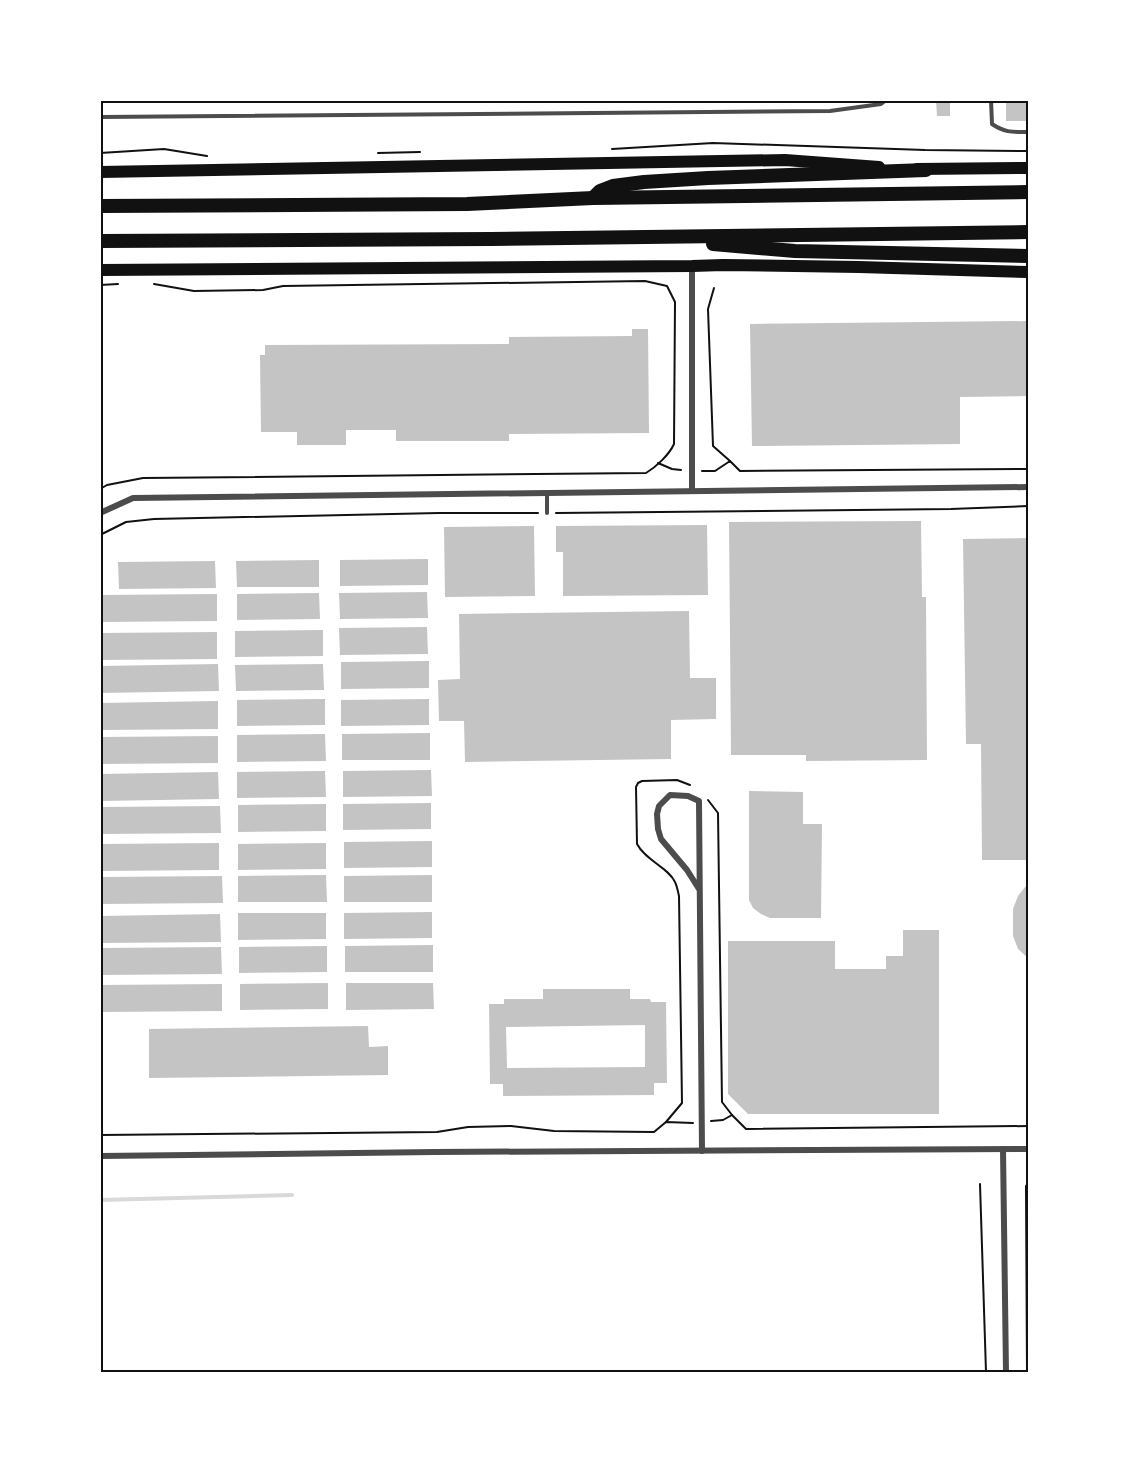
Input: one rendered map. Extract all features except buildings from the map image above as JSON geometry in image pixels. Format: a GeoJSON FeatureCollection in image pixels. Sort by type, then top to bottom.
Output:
{"type":"FeatureCollection","features":[{"type":"Feature","properties":{"kind":"highway"},"geometry":{"type":"LineString","coordinates":[[593,198],[600,191],[613,186],[644,182],[926,170]]}},
{"type":"Feature","properties":{"kind":"highway"},"geometry":{"type":"LineString","coordinates":[[100,206],[467,204],[593,198],[1029,192]]}},
{"type":"Feature","properties":{"kind":"highway"},"geometry":{"type":"LineString","coordinates":[[100,241],[625,238],[1029,232]]}},
{"type":"Feature","properties":{"kind":"highway"},"geometry":{"type":"LineString","coordinates":[[625,238],[795,250],[1029,256]]}},
{"type":"Feature","properties":{"kind":"main road"},"geometry":{"type":"LineString","coordinates":[[100,172],[784,160],[926,170],[1029,168]]}},
{"type":"Feature","properties":{"kind":"main road"},"geometry":{"type":"LineString","coordinates":[[100,270],[723,265],[1029,272]]}},
{"type":"Feature","properties":{"kind":"street"},"geometry":{"type":"LineString","coordinates":[[692,266],[692,491]]}},
{"type":"Feature","properties":{"kind":"street"},"geometry":{"type":"LineString","coordinates":[[100,513],[133,498],[1029,488]]}},
{"type":"Feature","properties":{"kind":"street"},"geometry":{"type":"LineString","coordinates":[[699,889],[687,870],[661,840],[657,814],[659,806],[670,795],[688,796],[699,801],[702,1151]]}},
{"type":"Feature","properties":{"kind":"street"},"geometry":{"type":"LineString","coordinates":[[1003,1149],[1006,1372]]}},
{"type":"Feature","properties":{"kind":"street"},"geometry":{"type":"LineString","coordinates":[[100,1156],[1029,1149]]}},
{"type":"Feature","properties":{"kind":"lane"},"geometry":{"type":"LineString","coordinates":[[100,117],[830,111],[881,104],[886,100]]}},
{"type":"Feature","properties":{"kind":"lane"},"geometry":{"type":"LineString","coordinates":[[991,100],[992,124],[999,130],[1029,132]]}},
{"type":"Feature","properties":{"kind":"lane"},"geometry":{"type":"LineString","coordinates":[[547,493],[547,513]]}},
{"type":"Feature","properties":{"kind":"path"},"geometry":{"type":"LineString","coordinates":[[606,149],[713,143],[1029,151]]}},
{"type":"Feature","properties":{"kind":"path"},"geometry":{"type":"LineString","coordinates":[[100,153],[164,149],[215,157]]}},
{"type":"Feature","properties":{"kind":"path"},"geometry":{"type":"LineString","coordinates":[[371,153],[430,152]]}},
{"type":"Feature","properties":{"kind":"path"},"geometry":{"type":"LineString","coordinates":[[100,489],[107,485],[142,478],[646,473],[658,464],[674,444],[675,302],[667,286],[645,281],[283,286],[263,290],[194,291],[153,284]]}},
{"type":"Feature","properties":{"kind":"path"},"geometry":{"type":"LineString","coordinates":[[100,285],[122,284]]}},
{"type":"Feature","properties":{"kind":"path"},"geometry":{"type":"LineString","coordinates":[[714,288],[708,309],[713,446],[740,471],[1029,469]]}},
{"type":"Feature","properties":{"kind":"path"},"geometry":{"type":"LineString","coordinates":[[658,464],[672,469],[715,471],[730,461]]}},
{"type":"Feature","properties":{"kind":"path"},"geometry":{"type":"LineString","coordinates":[[100,536],[126,522],[154,519],[427,513],[1029,506]]}},
{"type":"Feature","properties":{"kind":"path"},"geometry":{"type":"LineString","coordinates":[[100,1135],[437,1132],[468,1127],[511,1126],[554,1131],[654,1132],[682,1103],[679,896],[675,881],[641,852],[637,844],[636,787],[642,781],[678,780],[697,790]]}},
{"type":"Feature","properties":{"kind":"path"},"geometry":{"type":"LineString","coordinates":[[705,796],[718,813],[722,1102],[746,1129],[1029,1126]]}},
{"type":"Feature","properties":{"kind":"path"},"geometry":{"type":"LineString","coordinates":[[666,1122],[688,1124],[723,1120],[732,1114]]}},
{"type":"Feature","properties":{"kind":"path"},"geometry":{"type":"LineString","coordinates":[[1027,1372],[1026,1186],[1029,1183]]}},
{"type":"Feature","properties":{"kind":"path"},"geometry":{"type":"LineString","coordinates":[[980,1184],[986,1372]]}},
{"type":"Feature","properties":{"kind":"waterway"},"geometry":{"type":"LineString","coordinates":[[100,1200],[292,1195]]}}]}
